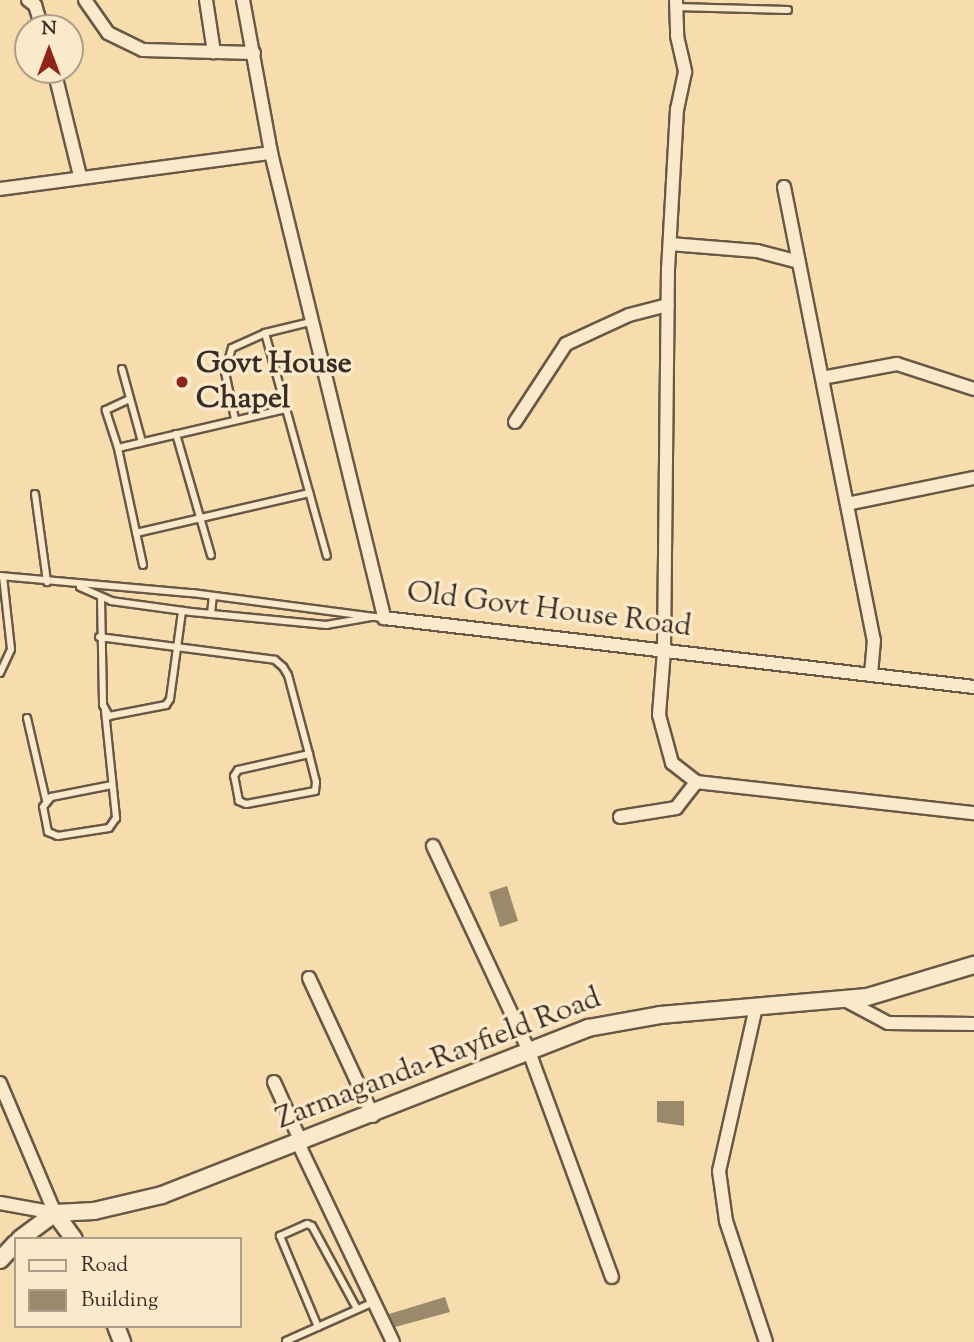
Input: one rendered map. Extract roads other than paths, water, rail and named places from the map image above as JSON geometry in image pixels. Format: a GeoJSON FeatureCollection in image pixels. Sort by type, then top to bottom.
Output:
{"type":"FeatureCollection","features":[{"type":"Feature","properties":{"kind":"street"},"geometry":{"type":"LineString","coordinates":[[28,0],[35,5],[38,14]]}},
{"type":"Feature","properties":{"kind":"street"},"geometry":{"type":"LineString","coordinates":[[85,0],[108,33],[125,44],[143,50],[254,53]]}},
{"type":"Feature","properties":{"kind":"street"},"geometry":{"type":"LineString","coordinates":[[206,0],[214,51]]}},
{"type":"Feature","properties":{"kind":"street","name":"Old Govt House Road"},"geometry":{"type":"LineString","coordinates":[[243,0],[271,153],[379,617],[974,687]]}},
{"type":"Feature","properties":{"kind":"street"},"geometry":{"type":"LineString","coordinates":[[676,3],[685,72],[677,109],[670,244],[664,651],[659,715],[671,763],[696,782],[974,813]]}},
{"type":"Feature","properties":{"kind":"street"},"geometry":{"type":"LineString","coordinates":[[57,84],[80,176]]}},
{"type":"Feature","properties":{"kind":"street"},"geometry":{"type":"LineString","coordinates":[[0,189],[80,176],[271,153]]}},
{"type":"Feature","properties":{"kind":"street"},"geometry":{"type":"LineString","coordinates":[[784,187],[874,640],[871,675]]}},
{"type":"Feature","properties":{"kind":"street"},"geometry":{"type":"LineString","coordinates":[[670,244],[757,251],[799,262]]}},
{"type":"Feature","properties":{"kind":"street"},"geometry":{"type":"LineString","coordinates":[[516,422],[544,372],[566,344],[629,315],[668,306]]}},
{"type":"Feature","properties":{"kind":"street"},"geometry":{"type":"LineString","coordinates":[[822,378],[897,364],[916,373],[974,389]]}},
{"type":"Feature","properties":{"kind":"street"},"geometry":{"type":"LineString","coordinates":[[847,504],[974,478]]}},
{"type":"Feature","properties":{"kind":"street"},"geometry":{"type":"LineString","coordinates":[[620,817],[676,808],[696,782]]}},
{"type":"Feature","properties":{"kind":"street"},"geometry":{"type":"LineString","coordinates":[[433,846],[528,1049],[612,1277]]}},
{"type":"Feature","properties":{"kind":"street","name":"Zarmaganda-Rayfield Road"},"geometry":{"type":"LineString","coordinates":[[55,1213],[94,1211],[162,1195],[373,1116],[528,1049],[626,1018],[867,997],[974,964]]}},
{"type":"Feature","properties":{"kind":"street"},"geometry":{"type":"LineString","coordinates":[[309,978],[373,1116]]}},
{"type":"Feature","properties":{"kind":"street"},"geometry":{"type":"LineString","coordinates":[[843,999],[888,1024],[974,1024]]}},
{"type":"Feature","properties":{"kind":"street"},"geometry":{"type":"LineString","coordinates":[[756,1007],[719,1171],[726,1221],[766,1342]]}},
{"type":"Feature","properties":{"kind":"street"},"geometry":{"type":"LineString","coordinates":[[274,1082],[300,1144],[393,1342]]}},
{"type":"Feature","properties":{"kind":"street"},"geometry":{"type":"LineString","coordinates":[[0,1083],[55,1213],[73,1237]]}},
{"type":"Feature","properties":{"kind":"street"},"geometry":{"type":"LineString","coordinates":[[0,1203],[55,1213]]}},
{"type":"Feature","properties":{"kind":"street"},"geometry":{"type":"LineString","coordinates":[[23,1237],[55,1213]]}},
{"type":"Feature","properties":{"kind":"street"},"geometry":{"type":"LineString","coordinates":[[0,1260],[14,1245]]}},
{"type":"Feature","properties":{"kind":"lane"},"geometry":{"type":"LineString","coordinates":[[676,3],[788,10]]}},
{"type":"Feature","properties":{"kind":"lane"},"geometry":{"type":"LineString","coordinates":[[235,419],[225,372],[232,348],[265,332],[310,322]]}},
{"type":"Feature","properties":{"kind":"lane"},"geometry":{"type":"LineString","coordinates":[[265,332],[327,556]]}},
{"type":"Feature","properties":{"kind":"lane"},"geometry":{"type":"LineString","coordinates":[[122,369],[142,442]]}},
{"type":"Feature","properties":{"kind":"lane"},"geometry":{"type":"LineString","coordinates":[[130,399],[106,410],[118,448],[143,565]]}},
{"type":"Feature","properties":{"kind":"lane"},"geometry":{"type":"LineString","coordinates":[[118,448],[286,409]]}},
{"type":"Feature","properties":{"kind":"lane"},"geometry":{"type":"LineString","coordinates":[[176,433],[211,555]]}},
{"type":"Feature","properties":{"kind":"lane"},"geometry":{"type":"LineString","coordinates":[[136,533],[309,493]]}},
{"type":"Feature","properties":{"kind":"lane"},"geometry":{"type":"LineString","coordinates":[[36,494],[47,582]]}},
{"type":"Feature","properties":{"kind":"lane"},"geometry":{"type":"LineString","coordinates":[[0,673],[11,649],[1,576],[213,596],[379,617]]}},
{"type":"Feature","properties":{"kind":"lane"},"geometry":{"type":"LineString","coordinates":[[75,585],[101,598],[182,611],[326,625],[379,617]]}},
{"type":"Feature","properties":{"kind":"lane"},"geometry":{"type":"LineString","coordinates":[[211,614],[213,596]]}},
{"type":"Feature","properties":{"kind":"lane"},"geometry":{"type":"LineString","coordinates":[[27,718],[46,800],[48,832],[53,835],[109,828],[116,818],[99,637],[101,598]]}},
{"type":"Feature","properties":{"kind":"lane"},"geometry":{"type":"LineString","coordinates":[[104,710],[109,716],[166,705],[173,695],[182,611]]}},
{"type":"Feature","properties":{"kind":"lane"},"geometry":{"type":"LineString","coordinates":[[99,637],[178,645],[275,660],[288,675],[309,754],[315,791],[251,806],[239,800],[234,776],[243,766],[309,754]]}},
{"type":"Feature","properties":{"kind":"lane"},"geometry":{"type":"LineString","coordinates":[[46,800],[113,785]]}},
{"type":"Feature","properties":{"kind":"lane"},"geometry":{"type":"LineString","coordinates":[[318,1327],[279,1239],[307,1224],[316,1230],[357,1310]]}},
{"type":"Feature","properties":{"kind":"lane"},"geometry":{"type":"LineString","coordinates":[[286,1341],[374,1302]]}},
{"type":"Feature","properties":{"kind":"place","name":"Govt House Chapel"},"geometry":{"type":"Point","coordinates":[182,382]}}]}
